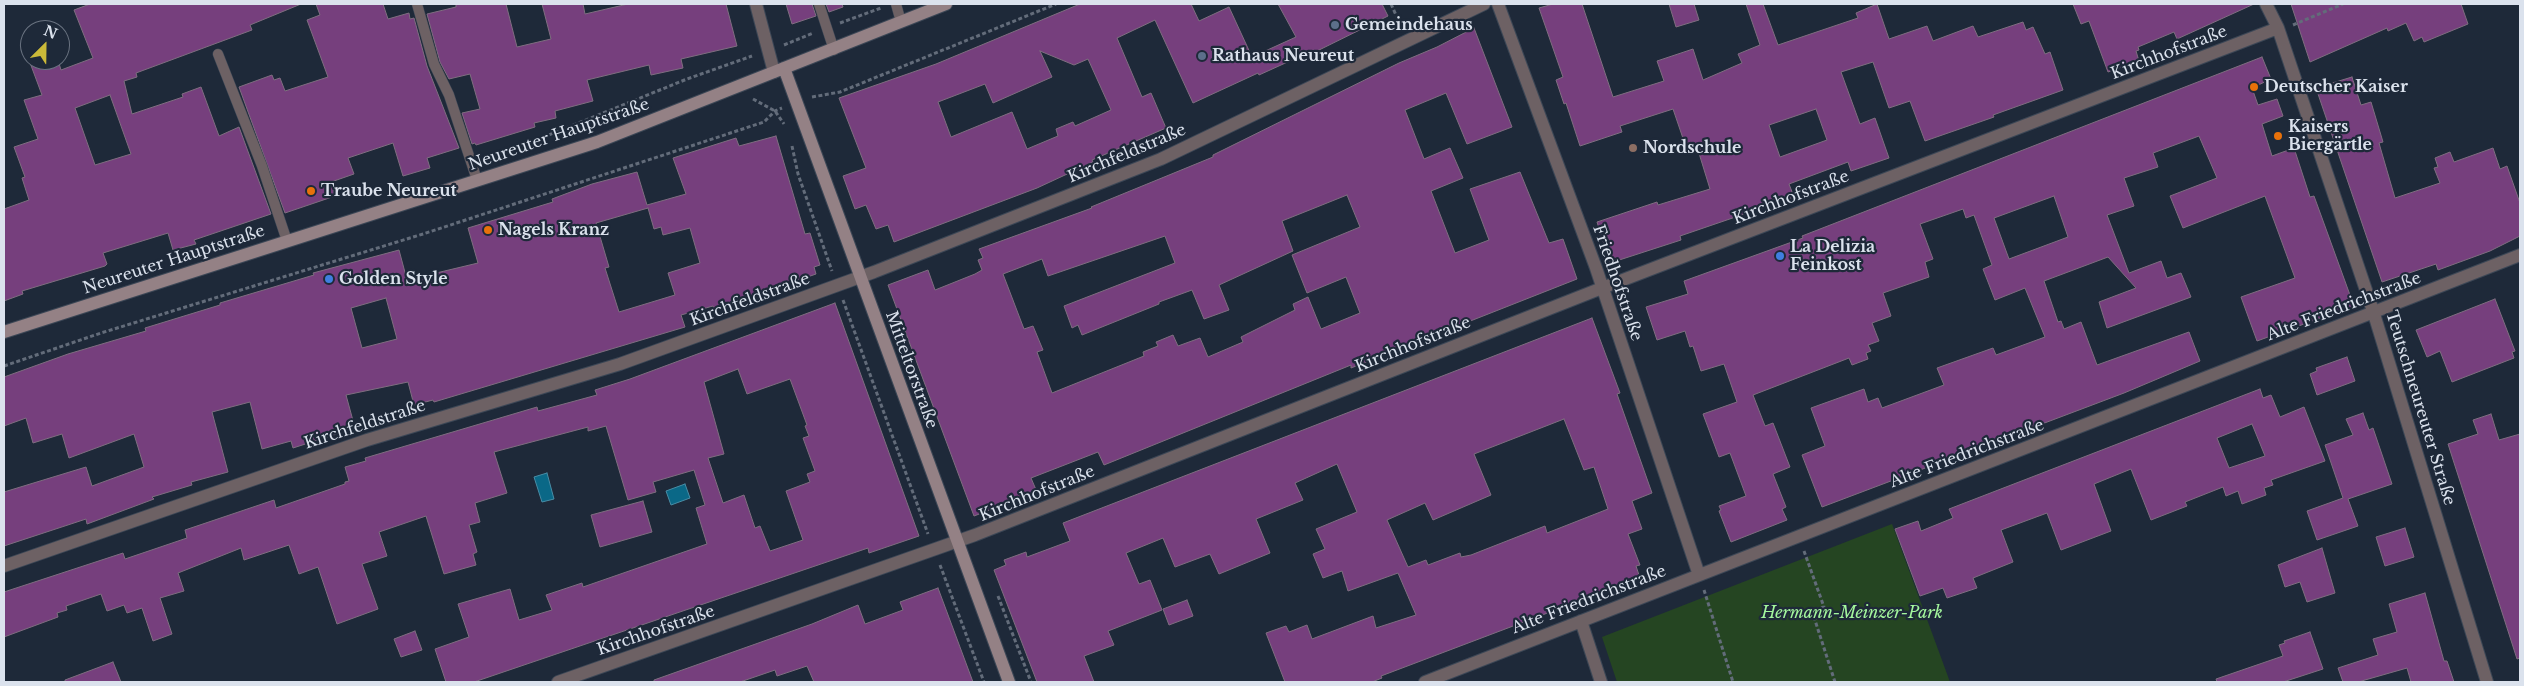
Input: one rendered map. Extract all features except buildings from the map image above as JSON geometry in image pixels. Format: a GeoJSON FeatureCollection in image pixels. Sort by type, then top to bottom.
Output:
{"type":"FeatureCollection","features":[{"type":"Feature","properties":{"kind":"street"},"geometry":{"type":"LineString","coordinates":[[756,4],[767,51],[779,70]]}},
{"type":"Feature","properties":{"kind":"street","name":"Neureuter Hauptstraße"},"geometry":{"type":"LineString","coordinates":[[4,332],[597,142],[834,50],[946,4]]}},
{"type":"Feature","properties":{"kind":"street","name":"Kirchfeldstraße"},"geometry":{"type":"LineString","coordinates":[[4,566],[367,440],[654,353],[859,277],[1133,171],[1484,4]]}},
{"type":"Feature","properties":{"kind":"street","name":"Friedhofstraße"},"geometry":{"type":"LineString","coordinates":[[1498,4],[1602,288],[1699,575]]}},
{"type":"Feature","properties":{"kind":"street","name":"Teutschneureuter Straße"},"geometry":{"type":"LineString","coordinates":[[2266,4],[2278,28],[2374,314],[2487,682]]}},
{"type":"Feature","properties":{"kind":"street","name":"Kirchhofstraße"},"geometry":{"type":"LineString","coordinates":[[558,682],[957,542],[1602,288],[2278,28]]}},
{"type":"Feature","properties":{"kind":"street","name":"Mitteltorstraße"},"geometry":{"type":"LineString","coordinates":[[779,70],[796,103],[1009,682]]}},
{"type":"Feature","properties":{"kind":"street","name":"Alte Friedrichstraße"},"geometry":{"type":"LineString","coordinates":[[1425,682],[2374,314],[2520,255]]}},
{"type":"Feature","properties":{"kind":"street"},"geometry":{"type":"LineString","coordinates":[[1581,621],[1601,682]]}},
{"type":"Feature","properties":{"kind":"lane"},"geometry":{"type":"LineString","coordinates":[[417,4],[434,64],[449,96],[478,180]]}},
{"type":"Feature","properties":{"kind":"lane"},"geometry":{"type":"LineString","coordinates":[[819,4],[834,50]]}},
{"type":"Feature","properties":{"kind":"lane"},"geometry":{"type":"LineString","coordinates":[[896,4],[901,22]]}},
{"type":"Feature","properties":{"kind":"lane"},"geometry":{"type":"LineString","coordinates":[[218,54],[262,166],[287,241]]}},
{"type":"Feature","properties":{"kind":"path"},"geometry":{"type":"LineString","coordinates":[[4,366],[101,333],[423,234],[764,122],[775,111],[812,96],[840,92],[1056,4]]}},
{"type":"Feature","properties":{"kind":"path"},"geometry":{"type":"LineString","coordinates":[[1391,4],[1408,40]]}},
{"type":"Feature","properties":{"kind":"path"},"geometry":{"type":"LineString","coordinates":[[2278,28],[2299,24],[2343,4]]}},
{"type":"Feature","properties":{"kind":"path"},"geometry":{"type":"LineString","coordinates":[[472,162],[539,139],[733,62],[885,7]]}},
{"type":"Feature","properties":{"kind":"path"},"geometry":{"type":"LineString","coordinates":[[733,62],[741,85],[748,97],[775,111],[786,131]]}},
{"type":"Feature","properties":{"kind":"path"},"geometry":{"type":"LineString","coordinates":[[790,140],[798,174],[837,285],[984,682]]}},
{"type":"Feature","properties":{"kind":"path"},"geometry":{"type":"LineString","coordinates":[[1798,537],[1824,606],[1812,611],[1835,682]]}},
{"type":"Feature","properties":{"kind":"path"},"geometry":{"type":"LineString","coordinates":[[1699,575],[1733,682]]}},
{"type":"Feature","properties":{"kind":"green space","name":"Hermann-Meinzer-Park"},"geometry":{"type":"Polygon","coordinates":[[[1892,524],[1950,682],[1617,682],[1602,637],[1892,524]]]}},
{"type":"Feature","properties":{"kind":"water"},"geometry":{"type":"Polygon","coordinates":[[[547,473],[554,499],[542,502],[534,477],[547,473]]]}},
{"type":"Feature","properties":{"kind":"water"},"geometry":{"type":"Polygon","coordinates":[[[685,484],[690,498],[671,505],[666,491],[685,484]]]}},
{"type":"Feature","properties":{"kind":"place","name":"Gemeindehaus"},"geometry":{"type":"Point","coordinates":[1335,25]}},
{"type":"Feature","properties":{"kind":"place","name":"Rathaus Neureut"},"geometry":{"type":"Point","coordinates":[1202,56]}},
{"type":"Feature","properties":{"kind":"place","name":"Deutscher Kaiser"},"geometry":{"type":"Point","coordinates":[2254,87]}},
{"type":"Feature","properties":{"kind":"place","name":"Kaisers Biergärtle"},"geometry":{"type":"Point","coordinates":[2278,136]}},
{"type":"Feature","properties":{"kind":"place","name":"Nordschule"},"geometry":{"type":"Point","coordinates":[1633,148]}},
{"type":"Feature","properties":{"kind":"place","name":"Traube Neureut"},"geometry":{"type":"Point","coordinates":[311,191]}},
{"type":"Feature","properties":{"kind":"place","name":"Nagels Kranz"},"geometry":{"type":"Point","coordinates":[488,230]}},
{"type":"Feature","properties":{"kind":"place","name":"La Delizia Feinkost"},"geometry":{"type":"Point","coordinates":[1780,256]}},
{"type":"Feature","properties":{"kind":"place","name":"Golden Style"},"geometry":{"type":"Point","coordinates":[329,279]}}]}
